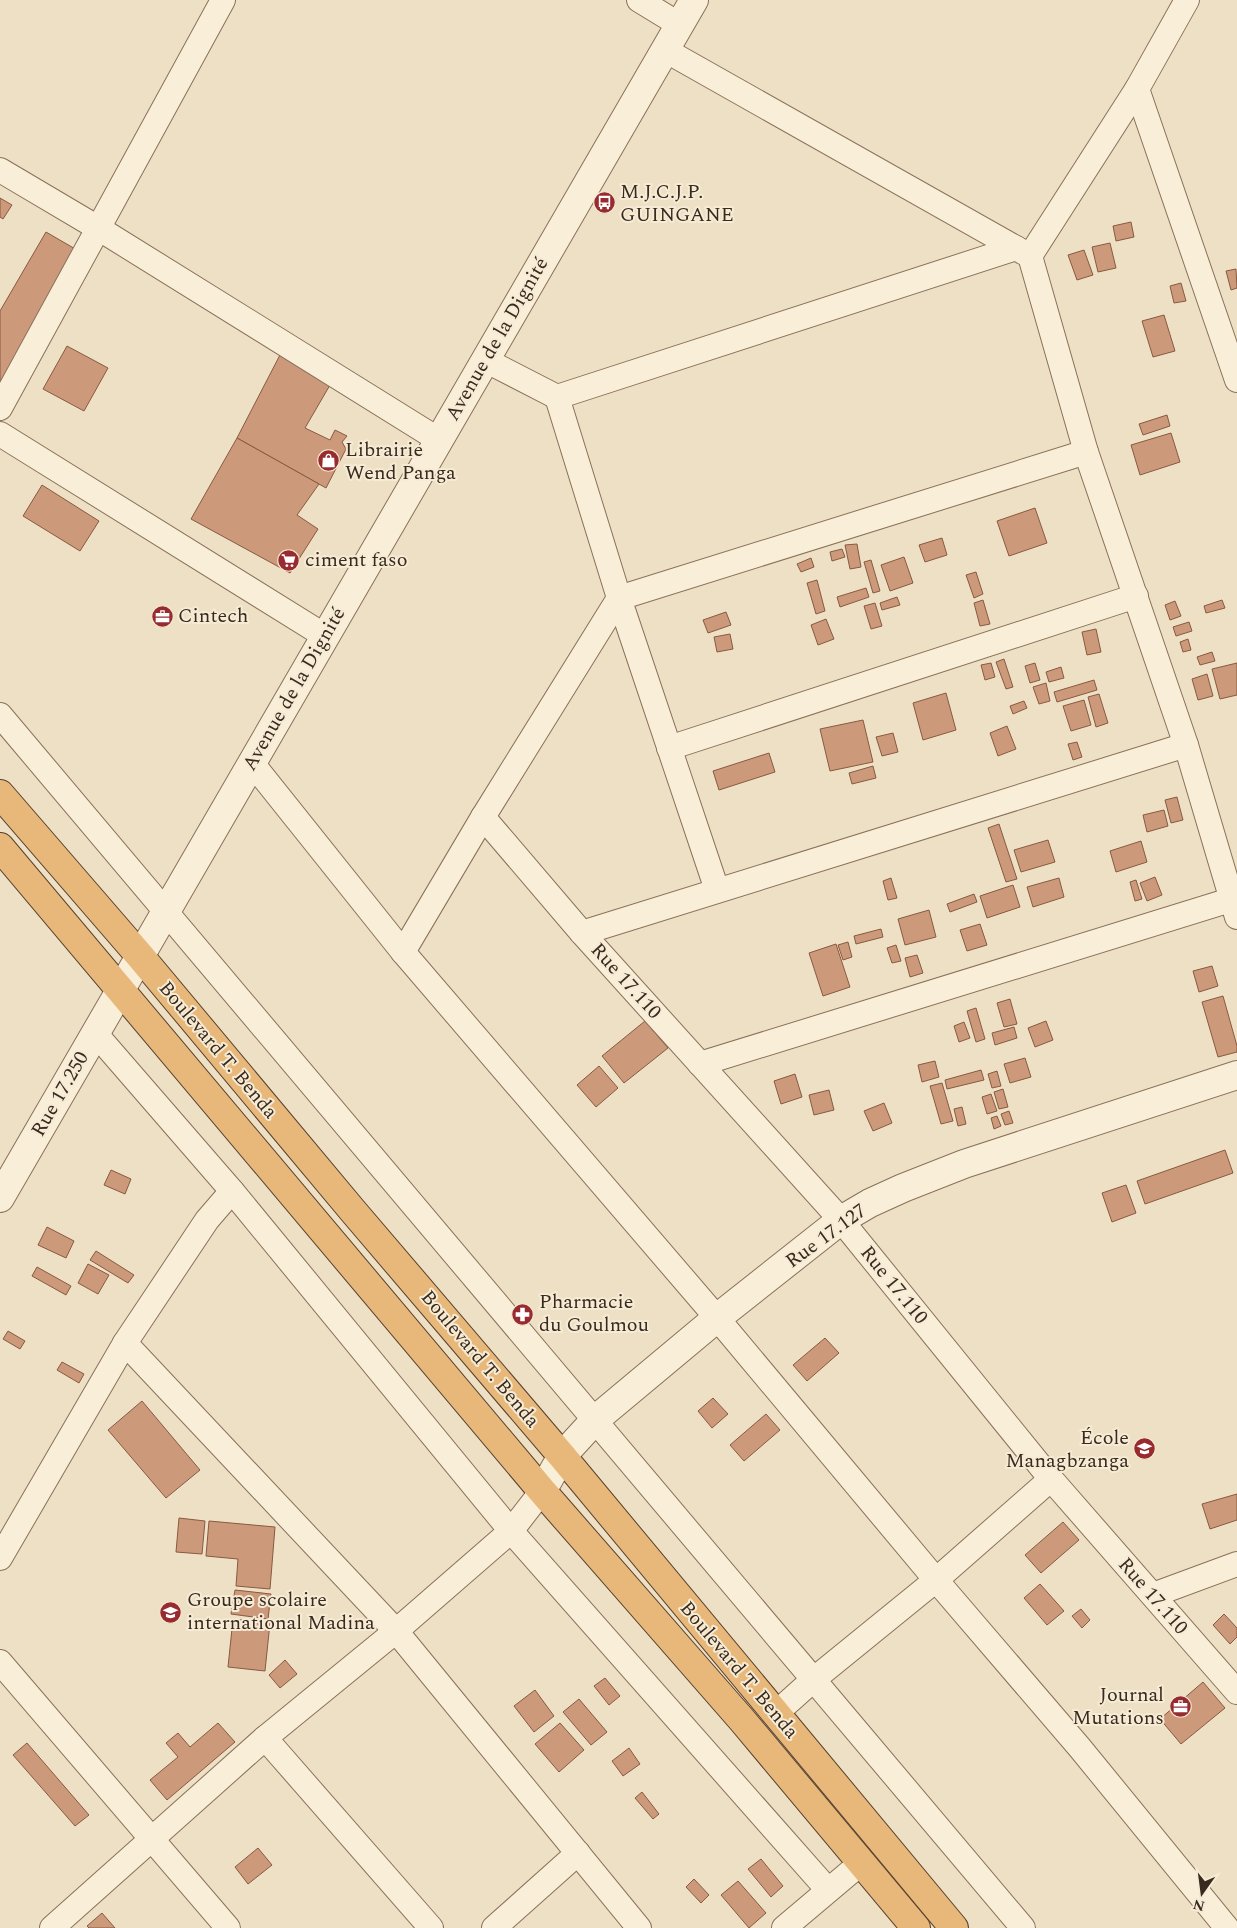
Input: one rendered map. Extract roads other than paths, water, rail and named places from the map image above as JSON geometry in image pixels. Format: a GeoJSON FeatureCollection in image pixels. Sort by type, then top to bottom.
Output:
{"type":"FeatureCollection","features":[{"type":"Feature","properties":{"kind":"highway","name":"Boulevard T. Benda"},"geometry":{"type":"LineString","coordinates":[[0,794],[140,956],[353,1211],[562,1456],[954,1928]]}},
{"type":"Feature","properties":{"kind":"highway","name":"Boulevard T. Benda"},"geometry":{"type":"LineString","coordinates":[[0,848],[542,1490],[742,1720],[916,1928]]}},
{"type":"Feature","properties":{"kind":"street"},"geometry":{"type":"LineString","coordinates":[[0,408],[222,0]]}},
{"type":"Feature","properties":{"kind":"street"},"geometry":{"type":"LineString","coordinates":[[639,0],[680,25]]}},
{"type":"Feature","properties":{"kind":"street","name":"Avenue de la Dignité"},"geometry":{"type":"LineString","coordinates":[[120,990],[694,0]]}},
{"type":"Feature","properties":{"kind":"street"},"geometry":{"type":"LineString","coordinates":[[485,360],[557,397],[1023,252],[1137,89],[1188,0]]}},
{"type":"Feature","properties":{"kind":"street"},"geometry":{"type":"LineString","coordinates":[[665,50],[1023,252],[1086,452],[1186,745],[1235,905],[700,1064]]}},
{"type":"Feature","properties":{"kind":"street"},"geometry":{"type":"LineString","coordinates":[[1137,89],[1237,380]]}},
{"type":"Feature","properties":{"kind":"street"},"geometry":{"type":"LineString","coordinates":[[0,170],[98,228],[439,440]]}},
{"type":"Feature","properties":{"kind":"street"},"geometry":{"type":"LineString","coordinates":[[557,397],[619,598],[717,890]]}},
{"type":"Feature","properties":{"kind":"street"},"geometry":{"type":"LineString","coordinates":[[0,434],[325,636]]}},
{"type":"Feature","properties":{"kind":"street"},"geometry":{"type":"LineString","coordinates":[[403,952],[483,817],[619,598],[1086,452]]}},
{"type":"Feature","properties":{"kind":"street"},"geometry":{"type":"LineString","coordinates":[[669,748],[1136,596]]}},
{"type":"Feature","properties":{"kind":"street"},"geometry":{"type":"LineString","coordinates":[[0,715],[596,1419],[1023,1928]]}},
{"type":"Feature","properties":{"kind":"street"},"geometry":{"type":"LineString","coordinates":[[582,933],[1186,745]]}},
{"type":"Feature","properties":{"kind":"street"},"geometry":{"type":"LineString","coordinates":[[252,763],[403,952],[717,1318],[936,1580],[1080,1748],[1227,1928]]}},
{"type":"Feature","properties":{"kind":"street","name":"Rue 17.110"},"geometry":{"type":"LineString","coordinates":[[483,817],[582,933],[841,1220],[1051,1479],[1237,1692]]}},
{"type":"Feature","properties":{"kind":"street","name":"Rue 17.250"},"geometry":{"type":"LineString","coordinates":[[0,1198],[120,990]]}},
{"type":"Feature","properties":{"kind":"street"},"geometry":{"type":"LineString","coordinates":[[95,1033],[232,1191],[510,1531],[828,1890]]}},
{"type":"Feature","properties":{"kind":"street","name":"Rue 17.127"},"geometry":{"type":"LineString","coordinates":[[542,1490],[562,1456],[596,1419],[717,1318],[841,1220],[894,1192],[964,1164],[1237,1074]]}},
{"type":"Feature","properties":{"kind":"street"},"geometry":{"type":"LineString","coordinates":[[0,1558],[125,1343],[207,1220],[232,1191]]}},
{"type":"Feature","properties":{"kind":"street"},"geometry":{"type":"LineString","coordinates":[[125,1343],[396,1631],[639,1928]]}},
{"type":"Feature","properties":{"kind":"street"},"geometry":{"type":"LineString","coordinates":[[775,1714],[813,1680],[936,1580],[1051,1479]]}},
{"type":"Feature","properties":{"kind":"street"},"geometry":{"type":"LineString","coordinates":[[52,1928],[265,1738],[396,1631],[510,1531],[542,1490]]}},
{"type":"Feature","properties":{"kind":"street"},"geometry":{"type":"LineString","coordinates":[[1152,1595],[1237,1564]]}},
{"type":"Feature","properties":{"kind":"street"},"geometry":{"type":"LineString","coordinates":[[0,1662],[228,1928]]}},
{"type":"Feature","properties":{"kind":"street"},"geometry":{"type":"LineString","coordinates":[[265,1738],[431,1928]]}},
{"type":"Feature","properties":{"kind":"street"},"geometry":{"type":"LineString","coordinates":[[494,1928],[578,1853]]}},
{"type":"Feature","properties":{"kind":"street"},"geometry":{"type":"LineString","coordinates":[[784,1928],[862,1863]]}},
{"type":"Feature","properties":{"kind":"place","name":"M.J.C.J.P. GUINGANE"},"geometry":{"type":"Point","coordinates":[604,203]}},
{"type":"Feature","properties":{"kind":"place","name":"Librairie Wend Panga"},"geometry":{"type":"Point","coordinates":[329,461]}},
{"type":"Feature","properties":{"kind":"place","name":"ciment faso"},"geometry":{"type":"Point","coordinates":[289,560]}},
{"type":"Feature","properties":{"kind":"place","name":"Cintech"},"geometry":{"type":"Point","coordinates":[162,616]}},
{"type":"Feature","properties":{"kind":"place","name":"Pharmacie du Goulmou"},"geometry":{"type":"Point","coordinates":[523,1314]}},
{"type":"Feature","properties":{"kind":"place","name":"École Managbzanga"},"geometry":{"type":"Point","coordinates":[1145,1449]}},
{"type":"Feature","properties":{"kind":"place","name":"Groupe scolaire international Madina"},"geometry":{"type":"Point","coordinates":[171,1612]}},
{"type":"Feature","properties":{"kind":"place","name":"Journal Mutations"},"geometry":{"type":"Point","coordinates":[1180,1707]}}]}
